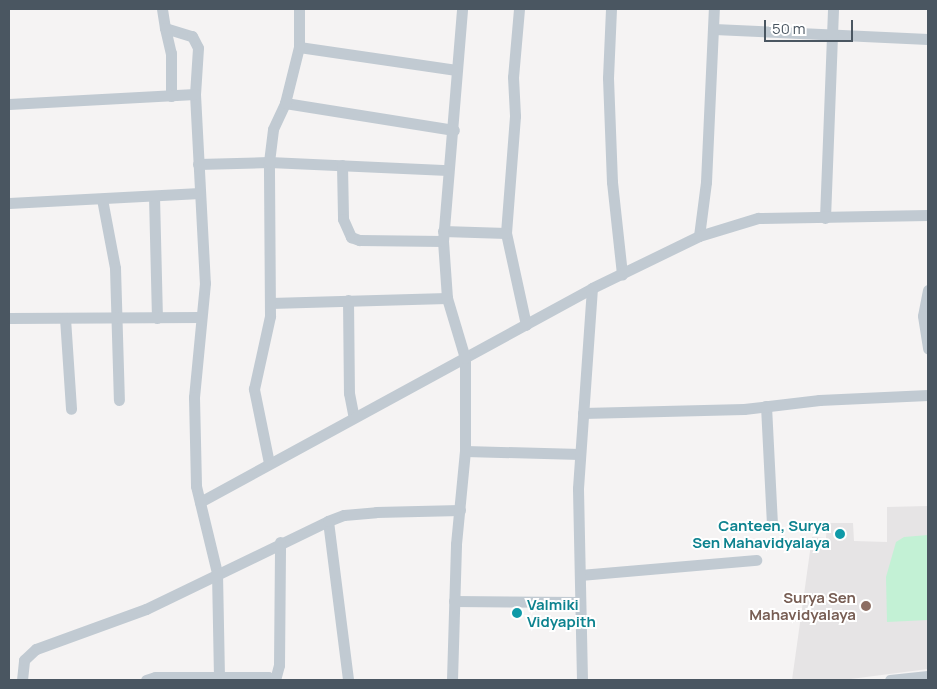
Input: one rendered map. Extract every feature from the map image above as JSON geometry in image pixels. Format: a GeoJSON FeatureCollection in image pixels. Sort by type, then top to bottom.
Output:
{"type":"FeatureCollection","features":[{"type":"Feature","properties":{"kind":"street"},"geometry":{"type":"LineString","coordinates":[[162,9],[171,53],[171,96]]}},
{"type":"Feature","properties":{"kind":"street"},"geometry":{"type":"LineString","coordinates":[[269,463],[254,390],[267,336],[270,303],[267,252],[269,162],[274,129],[285,103],[299,47],[299,9]]}},
{"type":"Feature","properties":{"kind":"street"},"geometry":{"type":"LineString","coordinates":[[452,680],[454,601],[466,451],[465,358],[447,298],[443,236],[448,170],[454,130],[456,70],[462,9]]}},
{"type":"Feature","properties":{"kind":"street"},"geometry":{"type":"LineString","coordinates":[[520,9],[513,77],[515,116],[506,233],[526,325]]}},
{"type":"Feature","properties":{"kind":"street"},"geometry":{"type":"LineString","coordinates":[[611,9],[608,78],[612,182],[622,274]]}},
{"type":"Feature","properties":{"kind":"street"},"geometry":{"type":"LineString","coordinates":[[699,236],[706,182],[714,9]]}},
{"type":"Feature","properties":{"kind":"street"},"geometry":{"type":"LineString","coordinates":[[825,218],[834,35],[833,9]]}},
{"type":"Feature","properties":{"kind":"street"},"geometry":{"type":"LineString","coordinates":[[165,28],[192,36],[196,40],[199,58],[195,94],[205,282],[194,397],[196,486],[217,573],[219,680]]}},
{"type":"Feature","properties":{"kind":"street"},"geometry":{"type":"LineString","coordinates":[[714,29],[928,39]]}},
{"type":"Feature","properties":{"kind":"street"},"geometry":{"type":"LineString","coordinates":[[299,47],[456,70]]}},
{"type":"Feature","properties":{"kind":"street"},"geometry":{"type":"LineString","coordinates":[[9,104],[195,94]]}},
{"type":"Feature","properties":{"kind":"street"},"geometry":{"type":"LineString","coordinates":[[285,103],[454,130]]}},
{"type":"Feature","properties":{"kind":"street"},"geometry":{"type":"LineString","coordinates":[[198,164],[269,162],[448,170]]}},
{"type":"Feature","properties":{"kind":"street"},"geometry":{"type":"LineString","coordinates":[[342,165],[343,219],[351,237],[359,240],[506,233]]}},
{"type":"Feature","properties":{"kind":"street"},"geometry":{"type":"LineString","coordinates":[[9,203],[200,193]]}},
{"type":"Feature","properties":{"kind":"street"},"geometry":{"type":"LineString","coordinates":[[154,196],[157,318]]}},
{"type":"Feature","properties":{"kind":"street"},"geometry":{"type":"LineString","coordinates":[[102,199],[115,268],[119,400]]}},
{"type":"Feature","properties":{"kind":"street"},"geometry":{"type":"LineString","coordinates":[[200,502],[592,288],[699,236],[758,218],[928,215]]}},
{"type":"Feature","properties":{"kind":"street"},"geometry":{"type":"LineString","coordinates":[[582,680],[580,454],[592,288]]}},
{"type":"Feature","properties":{"kind":"street"},"geometry":{"type":"LineString","coordinates":[[928,290],[926,306],[928,349]]}},
{"type":"Feature","properties":{"kind":"street"},"geometry":{"type":"LineString","coordinates":[[270,303],[447,298]]}},
{"type":"Feature","properties":{"kind":"street"},"geometry":{"type":"LineString","coordinates":[[348,300],[349,393],[354,418]]}},
{"type":"Feature","properties":{"kind":"street"},"geometry":{"type":"LineString","coordinates":[[9,318],[201,317]]}},
{"type":"Feature","properties":{"kind":"street"},"geometry":{"type":"LineString","coordinates":[[65,318],[71,410]]}},
{"type":"Feature","properties":{"kind":"street"},"geometry":{"type":"LineString","coordinates":[[583,413],[766,406],[928,395]]}},
{"type":"Feature","properties":{"kind":"street"},"geometry":{"type":"LineString","coordinates":[[766,406],[772,524]]}},
{"type":"Feature","properties":{"kind":"street"},"geometry":{"type":"LineString","coordinates":[[466,451],[580,454]]}},
{"type":"Feature","properties":{"kind":"street"},"geometry":{"type":"LineString","coordinates":[[22,680],[24,660],[36,649],[146,609],[280,542],[328,521],[344,515],[376,512],[460,510]]}},
{"type":"Feature","properties":{"kind":"street"},"geometry":{"type":"LineString","coordinates":[[328,521],[348,680]]}},
{"type":"Feature","properties":{"kind":"street"},"geometry":{"type":"LineString","coordinates":[[146,680],[154,677],[219,680],[268,677],[274,680],[279,665],[280,542]]}},
{"type":"Feature","properties":{"kind":"street"},"geometry":{"type":"LineString","coordinates":[[580,575],[756,560]]}},
{"type":"Feature","properties":{"kind":"street"},"geometry":{"type":"LineString","coordinates":[[454,601],[580,602]]}},
{"type":"Feature","properties":{"kind":"street"},"geometry":{"type":"LineString","coordinates":[[890,680],[908,680],[928,676]]}},
{"type":"Feature","properties":{"kind":"shaded area","name":"Surya Sen Mahavidyalaya"},"geometry":{"type":"Polygon","coordinates":[[[928,506],[928,669],[843,680],[792,680],[812,537],[826,538],[827,523],[853,523],[854,541],[887,542],[887,507],[928,506]]]}},
{"type":"Feature","properties":{"kind":"green space"},"geometry":{"type":"Polygon","coordinates":[[[928,535],[928,620],[887,622],[886,577],[896,542],[904,537],[928,535]]]}},
{"type":"Feature","properties":{"kind":"place","name":"Canteen, Surya Sen Mahavidyalaya"},"geometry":{"type":"Point","coordinates":[840,534]}},
{"type":"Feature","properties":{"kind":"place","name":"Surya Sen Mahavidyalaya"},"geometry":{"type":"Point","coordinates":[866,606]}},
{"type":"Feature","properties":{"kind":"place","name":"Valmiki Vidyapith"},"geometry":{"type":"Point","coordinates":[517,613]}}]}
